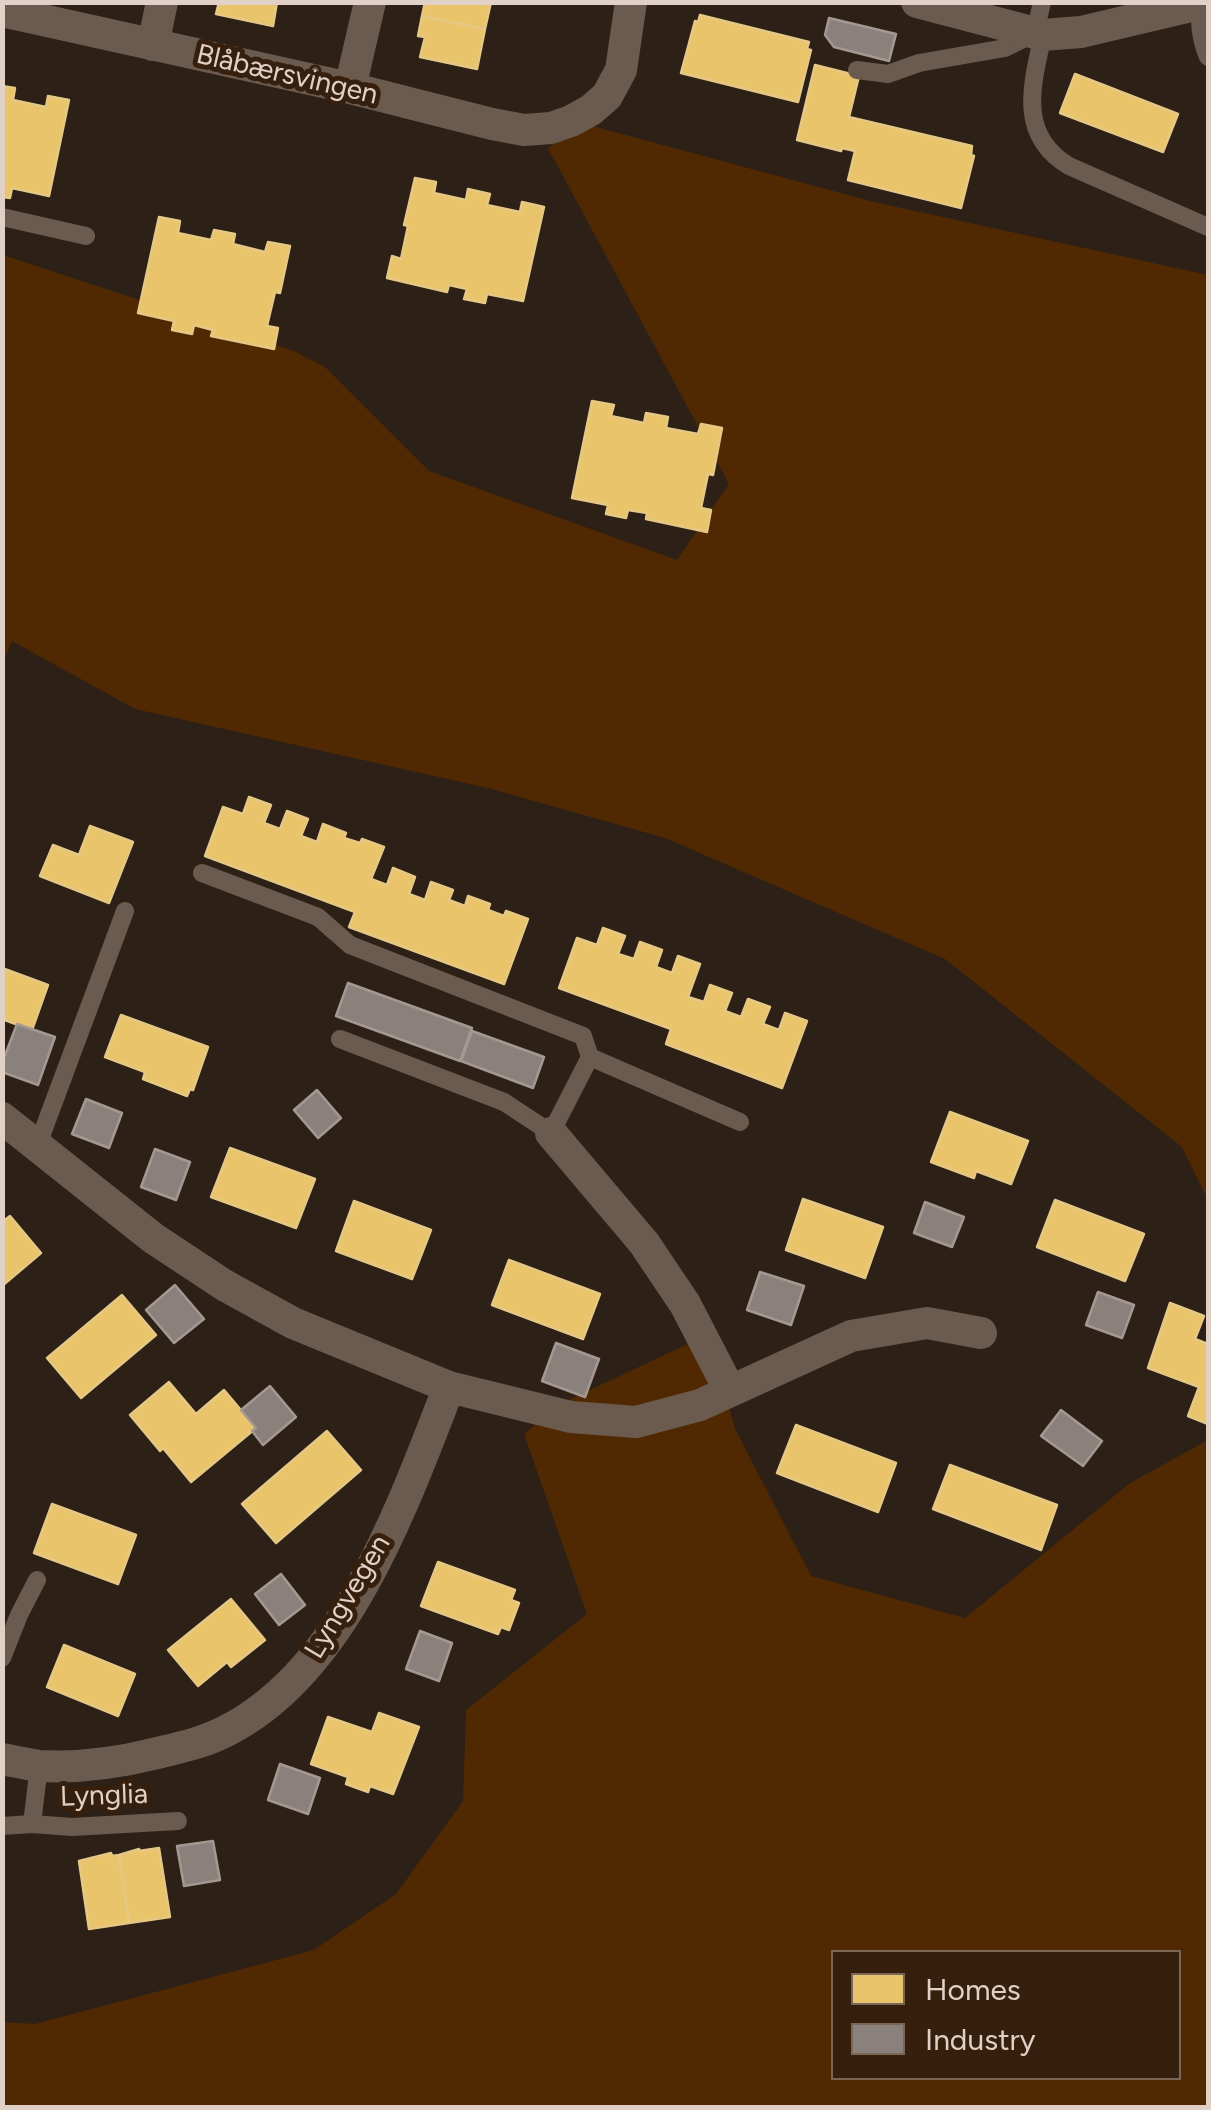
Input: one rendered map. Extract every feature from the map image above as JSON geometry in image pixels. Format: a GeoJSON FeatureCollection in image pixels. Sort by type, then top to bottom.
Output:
{"type":"FeatureCollection","features":[{"type":"Feature","properties":{"kind":"street"},"geometry":{"type":"LineString","coordinates":[[153,45],[162,2]]}},
{"type":"Feature","properties":{"kind":"street"},"geometry":{"type":"LineString","coordinates":[[350,88],[370,2]]}},
{"type":"Feature","properties":{"kind":"street","name":"Blåbærsvingen"},"geometry":{"type":"LineString","coordinates":[[2,11],[524,130],[551,128],[571,121],[607,96],[621,70],[631,2]]}},
{"type":"Feature","properties":{"kind":"street"},"geometry":{"type":"LineString","coordinates":[[917,2],[1081,32],[1203,3]]}},
{"type":"Feature","properties":{"kind":"street"},"geometry":{"type":"LineString","coordinates":[[2,1118],[153,1238],[224,1285],[293,1323],[449,1387],[571,1416],[636,1422],[700,1405],[851,1336],[927,1324],[982,1333]]}},
{"type":"Feature","properties":{"kind":"street"},"geometry":{"type":"LineString","coordinates":[[552,1132],[644,1244],[685,1304],[730,1391]]}},
{"type":"Feature","properties":{"kind":"street","name":"Lyngvegen"},"geometry":{"type":"LineString","coordinates":[[2,1759],[39,1766],[118,1762],[191,1745],[226,1731],[272,1702],[302,1674],[329,1639],[371,1570],[418,1468],[449,1387]]}},
{"type":"Feature","properties":{"kind":"lane"},"geometry":{"type":"LineString","coordinates":[[1203,3],[1199,30],[1208,57]]}},
{"type":"Feature","properties":{"kind":"lane"},"geometry":{"type":"LineString","coordinates":[[857,70],[888,74],[919,63],[1005,48],[1040,24]]}},
{"type":"Feature","properties":{"kind":"lane"},"geometry":{"type":"LineString","coordinates":[[1040,24],[1032,102],[1035,126],[1044,146],[1054,158],[1069,166],[1208,227]]}},
{"type":"Feature","properties":{"kind":"lane"},"geometry":{"type":"LineString","coordinates":[[2,218],[86,236]]}},
{"type":"Feature","properties":{"kind":"lane"},"geometry":{"type":"LineString","coordinates":[[202,873],[318,917],[350,944],[584,1036],[590,1056],[552,1132],[504,1102],[340,1039]]}},
{"type":"Feature","properties":{"kind":"lane"},"geometry":{"type":"LineString","coordinates":[[38,1146],[125,911]]}},
{"type":"Feature","properties":{"kind":"lane"},"geometry":{"type":"LineString","coordinates":[[590,1056],[740,1122]]}},
{"type":"Feature","properties":{"kind":"lane"},"geometry":{"type":"LineString","coordinates":[[2,1658],[37,1580]]}},
{"type":"Feature","properties":{"kind":"lane","name":"Lynglia"},"geometry":{"type":"LineString","coordinates":[[32,1824],[39,1766]]}},
{"type":"Feature","properties":{"kind":"lane","name":"Lynglia"},"geometry":{"type":"LineString","coordinates":[[2,1826],[178,1821]]}},
{"type":"Feature","properties":{"kind":"shaded area"},"geometry":{"type":"Polygon","coordinates":[[[585,124],[874,202],[1208,275],[1208,1200],[1182,1147],[945,959],[665,838],[488,788],[135,709],[12,641],[3,662],[3,255],[294,351],[325,367],[429,471],[677,560],[729,484],[548,148],[585,124]]]}},
{"type":"Feature","properties":{"kind":"shaded area"},"geometry":{"type":"Polygon","coordinates":[[[709,1334],[735,1429],[811,1576],[965,1618],[1130,1483],[1208,1440],[1208,2107],[3,2107],[2,2022],[35,2024],[314,1950],[396,1894],[463,1801],[466,1710],[587,1614],[524,1434],[560,1404],[709,1334]]]}},
{"type":"Feature","properties":{"kind":"building: Homes"},"geometry":{"type":"Polygon","coordinates":[[[219,2],[277,2],[273,26],[216,14],[219,2]]]}},
{"type":"Feature","properties":{"kind":"building: Homes"},"geometry":{"type":"Polygon","coordinates":[[[425,2],[491,2],[485,29],[422,16],[425,2]]]}},
{"type":"Feature","properties":{"kind":"building: Homes"},"geometry":{"type":"Polygon","coordinates":[[[700,15],[809,42],[807,49],[811,50],[798,102],[681,73],[700,15]]]}},
{"type":"Feature","properties":{"kind":"building: Homes"},"geometry":{"type":"Polygon","coordinates":[[[422,16],[485,29],[477,69],[420,57],[425,37],[418,36],[422,16]]]}},
{"type":"Feature","properties":{"kind":"building: Homes"},"geometry":{"type":"Polygon","coordinates":[[[815,65],[859,76],[849,117],[972,146],[974,156],[961,208],[848,180],[855,151],[797,140],[815,65]]]}},
{"type":"Feature","properties":{"kind":"building: Homes"},"geometry":{"type":"Polygon","coordinates":[[[1075,74],[1178,114],[1163,152],[1060,113],[1075,74]]]}},
{"type":"Feature","properties":{"kind":"building: Homes"},"geometry":{"type":"Polygon","coordinates":[[[2,86],[15,88],[13,100],[46,107],[48,96],[69,100],[49,196],[12,188],[10,198],[2,197],[2,86]]]}},
{"type":"Feature","properties":{"kind":"building: Homes"},"geometry":{"type":"Polygon","coordinates":[[[415,178],[436,182],[434,193],[466,200],[468,189],[490,194],[487,205],[520,212],[522,202],[544,207],[523,301],[487,294],[485,303],[464,299],[467,289],[449,285],[447,292],[387,278],[392,256],[401,259],[415,178]]]}},
{"type":"Feature","properties":{"kind":"building: Homes"},"geometry":{"type":"Polygon","coordinates":[[[159,217],[180,221],[178,233],[211,240],[214,230],[235,234],[233,244],[265,252],[268,242],[290,246],[280,293],[275,292],[267,326],[278,328],[274,349],[211,336],[213,330],[194,325],[192,334],[172,330],[174,321],[138,313],[159,217]]]}},
{"type":"Feature","properties":{"kind":"building: Homes"},"geometry":{"type":"Polygon","coordinates":[[[592,401],[614,405],[611,416],[644,423],[646,413],[668,417],[666,428],[698,434],[701,424],[722,428],[713,475],[708,474],[701,508],[711,510],[707,532],[646,519],[647,513],[628,510],[626,518],[606,514],[608,505],[572,498],[592,401]]]}},
{"type":"Feature","properties":{"kind":"building: Homes"},"geometry":{"type":"Polygon","coordinates":[[[249,797],[271,805],[264,823],[280,829],[287,811],[308,819],[301,836],[317,842],[323,824],[346,833],[344,838],[384,847],[371,879],[387,885],[393,868],[415,877],[409,894],[425,900],[431,882],[453,890],[449,900],[465,906],[468,896],[490,904],[488,910],[528,919],[504,984],[349,927],[355,912],[205,856],[223,807],[243,814],[249,797]]]}},
{"type":"Feature","properties":{"kind":"building: Homes"},"geometry":{"type":"Polygon","coordinates":[[[90,826],[133,842],[109,903],[40,876],[53,845],[79,855],[90,826]]]}},
{"type":"Feature","properties":{"kind":"building: Homes"},"geometry":{"type":"Polygon","coordinates":[[[603,928],[625,936],[618,954],[634,959],[640,942],[662,950],[656,967],[672,973],[678,956],[700,964],[688,997],[704,1002],[710,985],[732,993],[725,1011],[741,1017],[748,999],[770,1007],[763,1024],[779,1030],[785,1013],[807,1021],[782,1088],[666,1044],[671,1029],[559,988],[577,938],[597,945],[603,928]]]}},
{"type":"Feature","properties":{"kind":"building: Homes"},"geometry":{"type":"Polygon","coordinates":[[[2,968],[48,985],[32,1030],[2,1019],[2,968]]]}},
{"type":"Feature","properties":{"kind":"building: Homes"},"geometry":{"type":"Polygon","coordinates":[[[121,1015],[208,1047],[193,1090],[187,1096],[143,1079],[145,1072],[105,1057],[121,1015]]]}},
{"type":"Feature","properties":{"kind":"building: Homes"},"geometry":{"type":"Polygon","coordinates":[[[950,1112],[1028,1141],[1011,1184],[976,1171],[974,1178],[931,1162],[950,1112]]]}},
{"type":"Feature","properties":{"kind":"building: Homes"},"geometry":{"type":"Polygon","coordinates":[[[230,1148],[315,1179],[296,1228],[211,1197],[230,1148]]]}},
{"type":"Feature","properties":{"kind":"building: Homes"},"geometry":{"type":"Polygon","coordinates":[[[803,1199],[883,1227],[865,1278],[786,1250],[803,1199]]]}},
{"type":"Feature","properties":{"kind":"building: Homes"},"geometry":{"type":"Polygon","coordinates":[[[1055,1200],[1144,1234],[1125,1281],[1037,1247],[1055,1200]]]}},
{"type":"Feature","properties":{"kind":"building: Homes"},"geometry":{"type":"Polygon","coordinates":[[[354,1201],[431,1230],[412,1279],[336,1251],[354,1201]]]}},
{"type":"Feature","properties":{"kind":"building: Homes"},"geometry":{"type":"Polygon","coordinates":[[[10,1216],[41,1253],[2,1286],[2,1222],[10,1216]]]}},
{"type":"Feature","properties":{"kind":"building: Homes"},"geometry":{"type":"Polygon","coordinates":[[[509,1260],[600,1294],[583,1339],[492,1305],[509,1260]]]}},
{"type":"Feature","properties":{"kind":"building: Homes"},"geometry":{"type":"Polygon","coordinates":[[[122,1295],[156,1335],[81,1398],[47,1358],[122,1295]]]}},
{"type":"Feature","properties":{"kind":"building: Homes"},"geometry":{"type":"Polygon","coordinates":[[[1170,1303],[1204,1316],[1195,1339],[1208,1344],[1208,1424],[1188,1416],[1199,1387],[1148,1368],[1170,1303]]]}},
{"type":"Feature","properties":{"kind":"building: Homes"},"geometry":{"type":"Polygon","coordinates":[[[169,1382],[196,1414],[224,1390],[256,1428],[191,1482],[130,1415],[169,1382]]]}},
{"type":"Feature","properties":{"kind":"building: Homes"},"geometry":{"type":"Polygon","coordinates":[[[796,1425],[896,1463],[878,1512],[777,1473],[796,1425]]]}},
{"type":"Feature","properties":{"kind":"building: Homes"},"geometry":{"type":"Polygon","coordinates":[[[327,1431],[361,1470],[276,1543],[242,1504],[327,1431]]]}},
{"type":"Feature","properties":{"kind":"building: Homes"},"geometry":{"type":"Polygon","coordinates":[[[950,1465],[1057,1505],[1041,1550],[933,1509],[950,1465]]]}},
{"type":"Feature","properties":{"kind":"building: Homes"},"geometry":{"type":"Polygon","coordinates":[[[52,1504],[136,1535],[118,1584],[34,1553],[52,1504]]]}},
{"type":"Feature","properties":{"kind":"building: Homes"},"geometry":{"type":"Polygon","coordinates":[[[438,1562],[515,1590],[511,1600],[519,1603],[509,1630],[501,1627],[498,1634],[421,1606],[438,1562]]]}},
{"type":"Feature","properties":{"kind":"building: Homes"},"geometry":{"type":"Polygon","coordinates":[[[231,1599],[265,1640],[231,1667],[227,1662],[198,1686],[168,1650],[231,1599]]]}},
{"type":"Feature","properties":{"kind":"building: Homes"},"geometry":{"type":"Polygon","coordinates":[[[64,1645],[135,1674],[118,1716],[47,1687],[64,1645]]]}},
{"type":"Feature","properties":{"kind":"building: Homes"},"geometry":{"type":"Polygon","coordinates":[[[379,1713],[419,1727],[393,1794],[370,1786],[368,1792],[346,1784],[348,1777],[311,1764],[328,1717],[372,1732],[379,1713]]]}},
{"type":"Feature","properties":{"kind":"building: Homes"},"geometry":{"type":"Polygon","coordinates":[[[159,1848],[170,1917],[129,1923],[119,1855],[159,1848]]]}},
{"type":"Feature","properties":{"kind":"building: Homes"},"geometry":{"type":"Polygon","coordinates":[[[111,1853],[119,1855],[129,1923],[89,1929],[79,1861],[111,1853]]]}},
{"type":"Feature","properties":{"kind":"building: Industry"},"geometry":{"type":"Polygon","coordinates":[[[829,18],[896,34],[889,61],[834,47],[825,35],[829,18]]]}},
{"type":"Feature","properties":{"kind":"building: Industry"},"geometry":{"type":"Polygon","coordinates":[[[348,983],[472,1028],[460,1061],[336,1016],[348,983]]]}},
{"type":"Feature","properties":{"kind":"building: Industry"},"geometry":{"type":"Polygon","coordinates":[[[17,1024],[55,1037],[38,1085],[2,1072],[17,1024]]]}},
{"type":"Feature","properties":{"kind":"building: Industry"},"geometry":{"type":"Polygon","coordinates":[[[472,1031],[544,1057],[533,1088],[461,1061],[472,1031]]]}},
{"type":"Feature","properties":{"kind":"building: Industry"},"geometry":{"type":"Polygon","coordinates":[[[317,1090],[341,1118],[318,1138],[294,1110],[317,1090]]]}},
{"type":"Feature","properties":{"kind":"building: Industry"},"geometry":{"type":"Polygon","coordinates":[[[86,1099],[122,1113],[109,1148],[72,1134],[86,1099]]]}},
{"type":"Feature","properties":{"kind":"building: Industry"},"geometry":{"type":"Polygon","coordinates":[[[155,1149],[190,1162],[176,1200],[141,1187],[155,1149]]]}},
{"type":"Feature","properties":{"kind":"building: Industry"},"geometry":{"type":"Polygon","coordinates":[[[925,1202],[964,1217],[952,1247],[914,1233],[925,1202]]]}},
{"type":"Feature","properties":{"kind":"building: Industry"},"geometry":{"type":"Polygon","coordinates":[[[760,1272],[804,1286],[791,1325],[747,1310],[760,1272]]]}},
{"type":"Feature","properties":{"kind":"building: Industry"},"geometry":{"type":"Polygon","coordinates":[[[175,1285],[204,1319],[174,1343],[146,1310],[175,1285]]]}},
{"type":"Feature","properties":{"kind":"building: Industry"},"geometry":{"type":"Polygon","coordinates":[[[1098,1292],[1134,1305],[1122,1338],[1086,1325],[1098,1292]]]}},
{"type":"Feature","properties":{"kind":"building: Industry"},"geometry":{"type":"Polygon","coordinates":[[[556,1343],[599,1359],[585,1397],[542,1381],[556,1343]]]}},
{"type":"Feature","properties":{"kind":"building: Industry"},"geometry":{"type":"Polygon","coordinates":[[[270,1386],[296,1417],[263,1445],[252,1431],[256,1428],[241,1410],[270,1386]]]}},
{"type":"Feature","properties":{"kind":"building: Industry"},"geometry":{"type":"Polygon","coordinates":[[[1061,1410],[1102,1441],[1083,1466],[1041,1436],[1061,1410]]]}},
{"type":"Feature","properties":{"kind":"building: Industry"},"geometry":{"type":"Polygon","coordinates":[[[281,1574],[305,1605],[279,1625],[255,1594],[281,1574]]]}},
{"type":"Feature","properties":{"kind":"building: Industry"},"geometry":{"type":"Polygon","coordinates":[[[420,1631],[452,1643],[439,1681],[406,1669],[420,1631]]]}},
{"type":"Feature","properties":{"kind":"building: Industry"},"geometry":{"type":"Polygon","coordinates":[[[280,1764],[320,1778],[308,1814],[268,1800],[280,1764]]]}},
{"type":"Feature","properties":{"kind":"building: Industry"},"geometry":{"type":"Polygon","coordinates":[[[213,1841],[220,1880],[184,1886],[177,1846],[213,1841]]]}}]}
